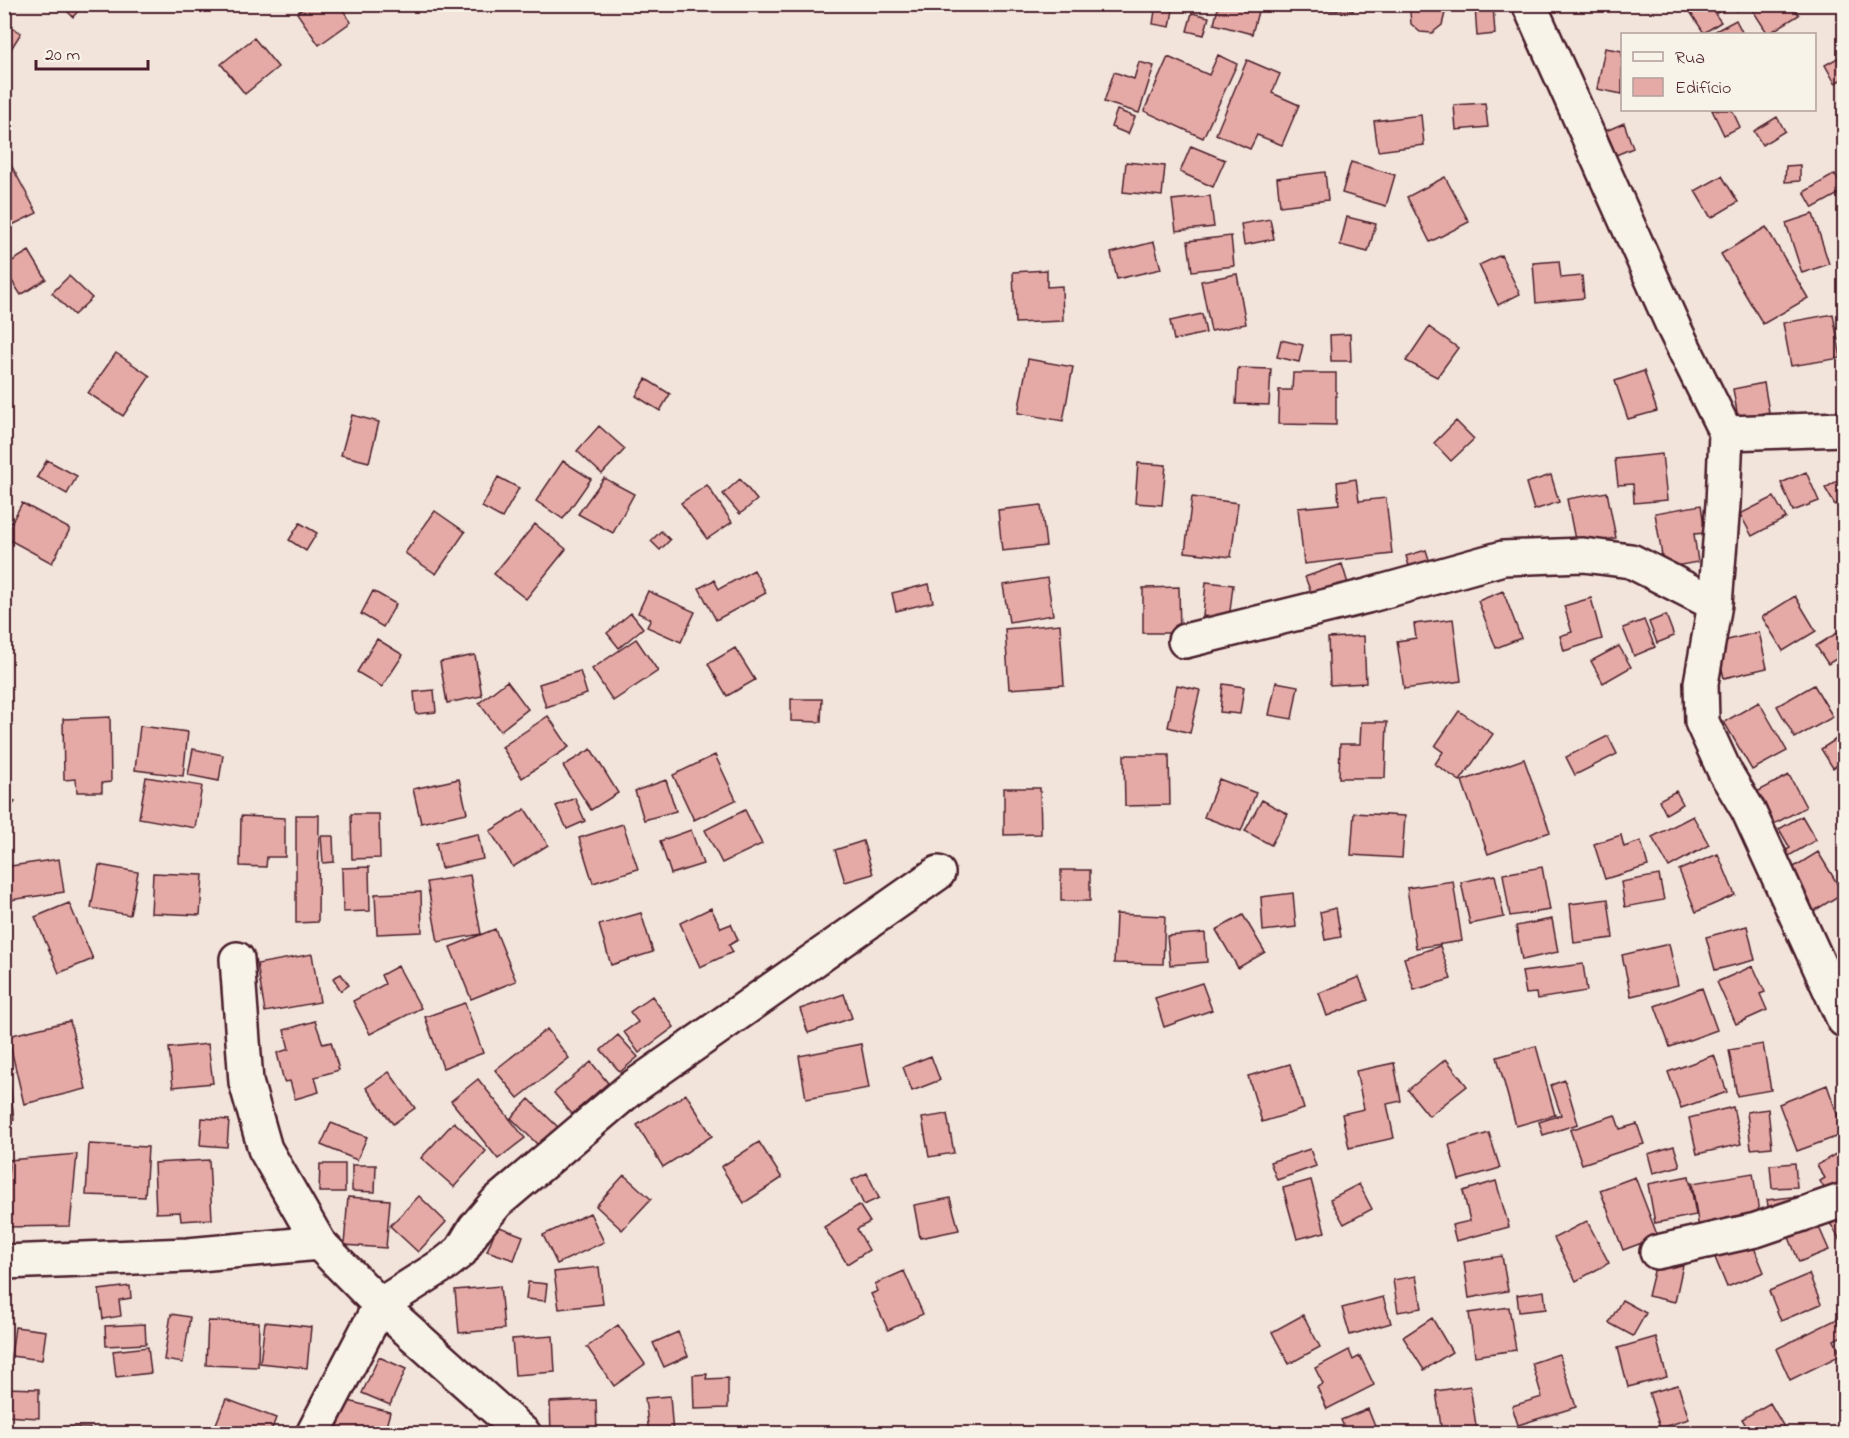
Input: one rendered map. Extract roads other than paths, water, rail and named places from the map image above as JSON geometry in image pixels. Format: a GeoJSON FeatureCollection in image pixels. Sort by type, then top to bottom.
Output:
{"type":"FeatureCollection","features":[{"type":"Feature","properties":{"kind":"street"},"geometry":{"type":"LineString","coordinates":[[1529,4],[1674,328],[1726,433],[1715,604],[1701,683],[1702,722],[1725,772],[1748,810],[1845,1020]]}},
{"type":"Feature","properties":{"kind":"street"},"geometry":{"type":"LineString","coordinates":[[1726,433],[1845,429]]}},
{"type":"Feature","properties":{"kind":"street"},"geometry":{"type":"LineString","coordinates":[[1185,641],[1367,596],[1503,558],[1583,555],[1631,561],[1715,604]]}},
{"type":"Feature","properties":{"kind":"street"},"geometry":{"type":"LineString","coordinates":[[313,1434],[380,1305],[461,1251],[475,1228],[497,1202],[629,1090],[938,873]]}},
{"type":"Feature","properties":{"kind":"street"},"geometry":{"type":"LineString","coordinates":[[237,959],[246,1082],[265,1149],[319,1243],[380,1305],[524,1434]]}},
{"type":"Feature","properties":{"kind":"street"},"geometry":{"type":"LineString","coordinates":[[1657,1252],[1756,1230],[1845,1200]]}},
{"type":"Feature","properties":{"kind":"street"},"geometry":{"type":"LineString","coordinates":[[4,1262],[188,1255],[319,1243]]}}]}
